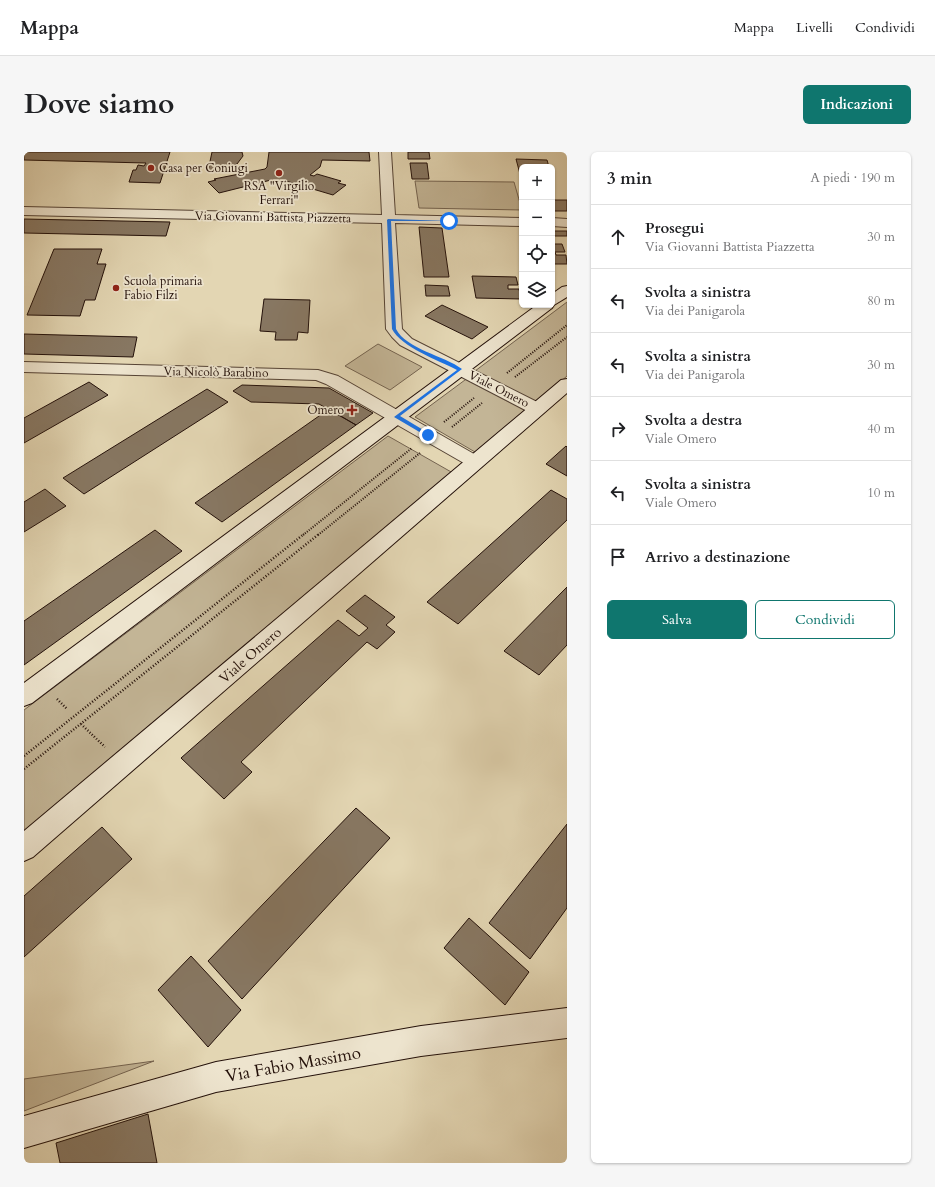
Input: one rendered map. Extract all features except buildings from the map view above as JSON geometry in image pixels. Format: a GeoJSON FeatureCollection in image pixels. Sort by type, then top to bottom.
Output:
{"type":"FeatureCollection","features":[{"type":"Feature","properties":{"kind":"street"},"geometry":{"type":"LineString","coordinates":[[385,152],[394,329],[406,342],[460,369]]}},
{"type":"Feature","properties":{"kind":"street","name":"Via Giovanni Battista Piazzetta"},"geometry":{"type":"LineString","coordinates":[[24,211],[519,222]]}},
{"type":"Feature","properties":{"kind":"street"},"geometry":{"type":"LineString","coordinates":[[555,222],[567,223]]}},
{"type":"Feature","properties":{"kind":"street"},"geometry":{"type":"LineString","coordinates":[[555,299],[567,290]]}},
{"type":"Feature","properties":{"kind":"street","name":"Viale Omero"},"geometry":{"type":"LineString","coordinates":[[24,696],[543,308]]}},
{"type":"Feature","properties":{"kind":"street","name":"Via Nicolò Barabino"},"geometry":{"type":"LineString","coordinates":[[24,367],[318,375],[332,380],[397,417]]}},
{"type":"Feature","properties":{"kind":"street","name":"Viale Omero"},"geometry":{"type":"LineString","coordinates":[[460,369],[537,409]]}},
{"type":"Feature","properties":{"kind":"street","name":"Viale Omero"},"geometry":{"type":"LineString","coordinates":[[24,848],[567,384]]}},
{"type":"Feature","properties":{"kind":"street"},"geometry":{"type":"LineString","coordinates":[[397,417],[475,462]]}},
{"type":"Feature","properties":{"kind":"street","name":"Via Fabio Massimo"},"geometry":{"type":"LineString","coordinates":[[24,1132],[216,1077],[421,1041],[567,1023]]}},
{"type":"Feature","properties":{"kind":"path","name":"Viale Omero"},"geometry":{"type":"LineString","coordinates":[[502,376],[567,324]]}},
{"type":"Feature","properties":{"kind":"path"},"geometry":{"type":"LineString","coordinates":[[511,380],[567,337]]}},
{"type":"Feature","properties":{"kind":"path","name":"Viale Omero"},"geometry":{"type":"LineString","coordinates":[[440,425],[476,397]]}},
{"type":"Feature","properties":{"kind":"path"},"geometry":{"type":"LineString","coordinates":[[452,428],[484,402]]}},
{"type":"Feature","properties":{"kind":"path"},"geometry":{"type":"LineString","coordinates":[[24,756],[418,443]]}},
{"type":"Feature","properties":{"kind":"path"},"geometry":{"type":"LineString","coordinates":[[24,769],[426,448]]}},
{"type":"Feature","properties":{"kind":"path"},"geometry":{"type":"LineString","coordinates":[[53,694],[67,709]]}},
{"type":"Feature","properties":{"kind":"path"},"geometry":{"type":"LineString","coordinates":[[81,724],[108,751]]}},
{"type":"Feature","properties":{"kind":"shaded area"},"geometry":{"type":"Polygon","coordinates":[[[415,181],[514,182],[519,200],[519,210],[419,208],[415,181]]]}},
{"type":"Feature","properties":{"kind":"shaded area"},"geometry":{"type":"Polygon","coordinates":[[[567,302],[567,376],[536,403],[475,371],[567,302]]]}},
{"type":"Feature","properties":{"kind":"shaded area"},"geometry":{"type":"Polygon","coordinates":[[[378,344],[422,367],[390,390],[345,366],[378,344]]]}},
{"type":"Feature","properties":{"kind":"shaded area"},"geometry":{"type":"Polygon","coordinates":[[[469,377],[528,408],[475,452],[415,417],[469,377]]]}},
{"type":"Feature","properties":{"kind":"shaded area"},"geometry":{"type":"Polygon","coordinates":[[[388,436],[453,473],[24,834],[24,710],[388,436]]]}},
{"type":"Feature","properties":{"kind":"shaded area"},"geometry":{"type":"Polygon","coordinates":[[[154,1061],[24,1111],[24,1079],[154,1061]]]}},
{"type":"Feature","properties":{"kind":"place","name":"Casa per Coniugi"},"geometry":{"type":"Point","coordinates":[151,168]}},
{"type":"Feature","properties":{"kind":"place","name":"RSA \"Virgilio Ferrari\""},"geometry":{"type":"Point","coordinates":[279,173]}},
{"type":"Feature","properties":{"kind":"place","name":"Scuola primaria Fabio Filzi"},"geometry":{"type":"Point","coordinates":[116,288]}},
{"type":"Feature","properties":{"kind":"place","name":"Omero"},"geometry":{"type":"Point","coordinates":[352,410]}},
{"type":"Feature","properties":{"kind":"route"},"geometry":{"type":"LineString","coordinates":[[428,435],[397,417],[460,369],[406,342],[394,329],[388,220],[449,221]]}}]}
